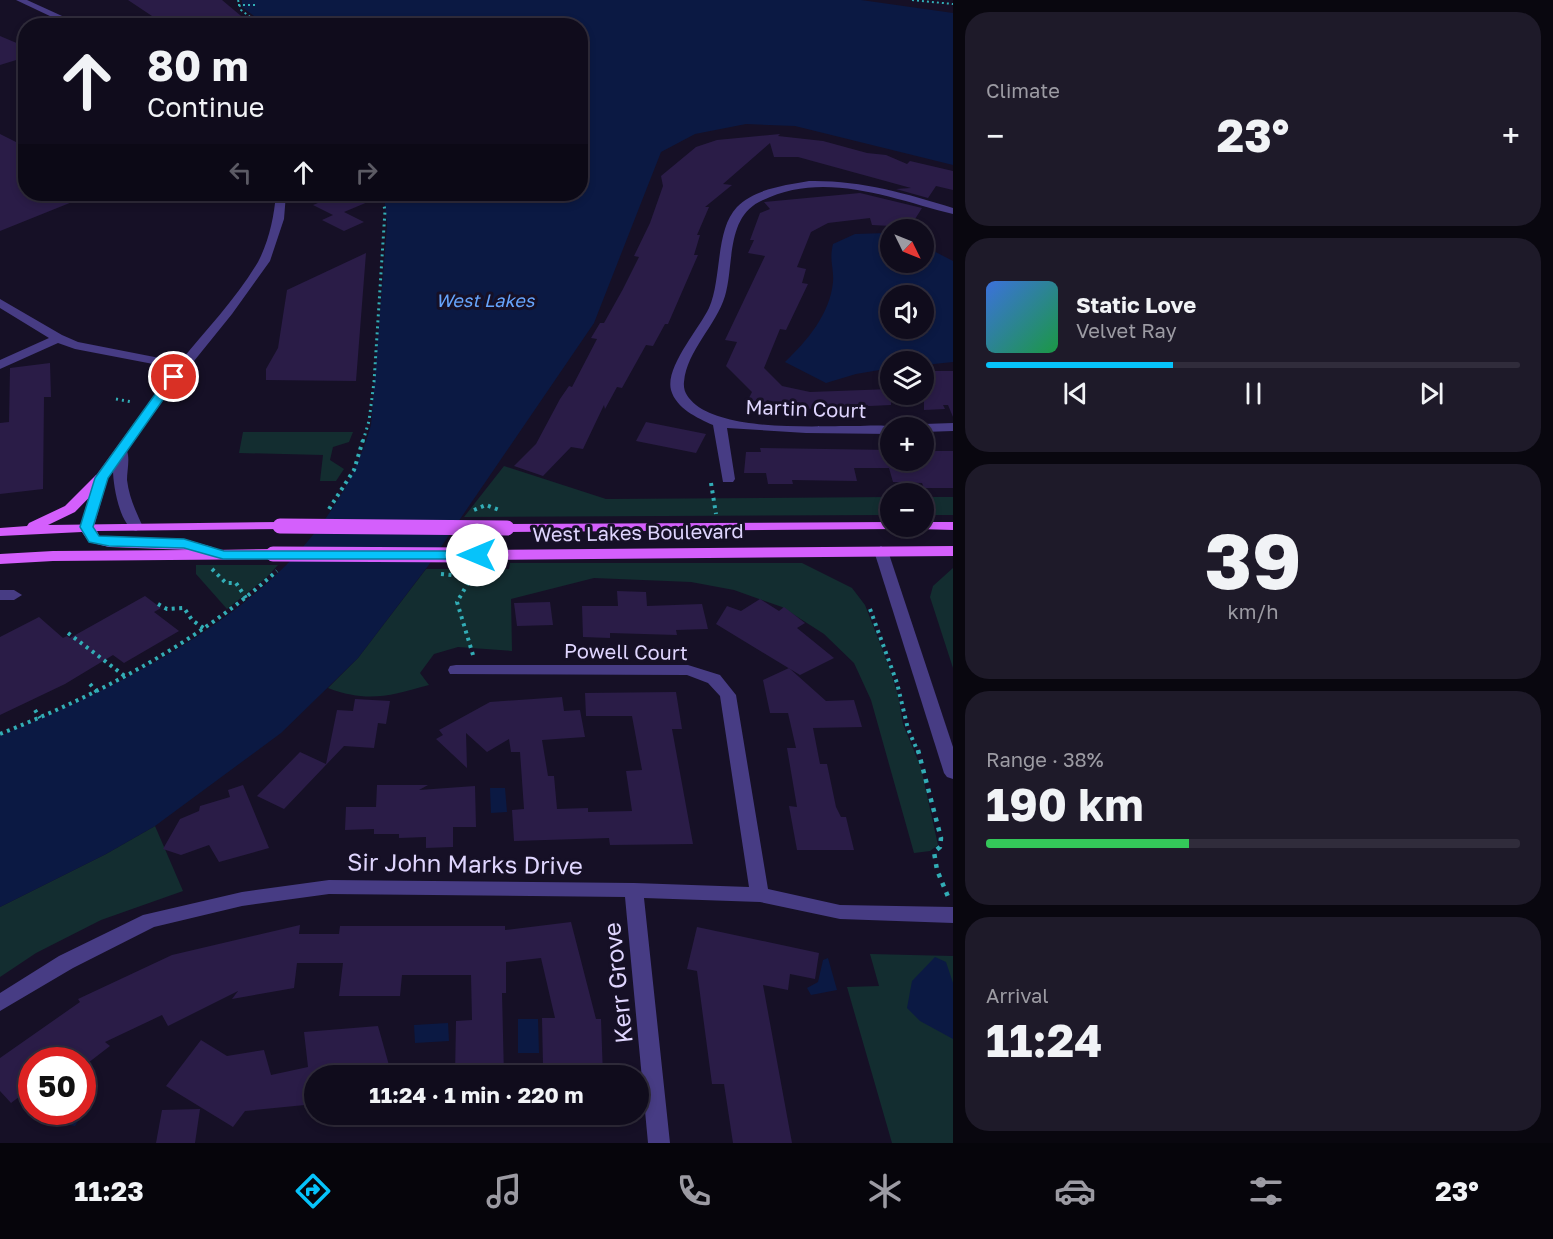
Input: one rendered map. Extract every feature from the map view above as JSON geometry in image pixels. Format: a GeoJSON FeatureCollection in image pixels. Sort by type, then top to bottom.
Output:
{"type":"FeatureCollection","features":[{"type":"Feature","properties":{"kind":"main road"},"geometry":{"type":"LineString","coordinates":[[23,530],[70,509],[101,478]]}},
{"type":"Feature","properties":{"kind":"main road","name":"West Lakes Boulevard"},"geometry":{"type":"LineString","coordinates":[[0,532],[87,527],[880,526]]}},
{"type":"Feature","properties":{"kind":"main road"},"geometry":{"type":"LineString","coordinates":[[934,526],[953,526]]}},
{"type":"Feature","properties":{"kind":"main road"},"geometry":{"type":"LineString","coordinates":[[87,527],[94,539],[109,542],[184,544],[223,555]]}},
{"type":"Feature","properties":{"kind":"main road","name":"West Lakes Boulevard"},"geometry":{"type":"LineString","coordinates":[[881,550],[883,537]]}},
{"type":"Feature","properties":{"kind":"main road","name":"West Lakes Boulevard"},"geometry":{"type":"LineString","coordinates":[[0,560],[53,556],[223,555],[277,561],[476,562],[881,550],[953,551]]}},
{"type":"Feature","properties":{"kind":"street"},"geometry":{"type":"LineString","coordinates":[[20,0],[62,18]]}},
{"type":"Feature","properties":{"kind":"street","name":"Martin Court"},"geometry":{"type":"LineString","coordinates":[[880,430],[792,429],[719,423],[694,409],[685,401],[677,392],[677,382],[721,290],[732,228],[738,212],[752,200],[798,186],[818,184],[856,186],[880,190],[953,211]]}},
{"type":"Feature","properties":{"kind":"street"},"geometry":{"type":"LineString","coordinates":[[87,527],[101,478],[164,388],[228,311],[264,261],[279,219],[280,201]]}},
{"type":"Feature","properties":{"kind":"street"},"geometry":{"type":"LineString","coordinates":[[0,303],[58,338],[75,345],[183,366]]}},
{"type":"Feature","properties":{"kind":"street"},"geometry":{"type":"LineString","coordinates":[[0,365],[58,338]]}},
{"type":"Feature","properties":{"kind":"street","name":"Martin Court"},"geometry":{"type":"LineString","coordinates":[[719,423],[728,479]]}},
{"type":"Feature","properties":{"kind":"street"},"geometry":{"type":"LineString","coordinates":[[934,428],[953,427]]}},
{"type":"Feature","properties":{"kind":"street"},"geometry":{"type":"LineString","coordinates":[[122,451],[119,476],[123,501],[136,527]]}},
{"type":"Feature","properties":{"kind":"street"},"geometry":{"type":"LineString","coordinates":[[881,550],[952,765]]}},
{"type":"Feature","properties":{"kind":"street","name":"Powell Court"},"geometry":{"type":"LineString","coordinates":[[463,670],[688,670],[714,679],[728,695],[760,895]]}},
{"type":"Feature","properties":{"kind":"street","name":"Sir John Marks Drive"},"geometry":{"type":"LineString","coordinates":[[0,1003],[66,962],[150,920],[242,899],[328,887],[634,890],[760,895],[840,912],[952,910]]}},
{"type":"Feature","properties":{"kind":"street","name":"Kerr Grove"},"geometry":{"type":"LineString","coordinates":[[634,890],[659,1143]]}},
{"type":"Feature","properties":{"kind":"path"},"geometry":{"type":"LineString","coordinates":[[237,5],[238,0]]}},
{"type":"Feature","properties":{"kind":"path"},"geometry":{"type":"LineString","coordinates":[[237,5],[256,6],[255,0]]}},
{"type":"Feature","properties":{"kind":"path"},"geometry":{"type":"LineString","coordinates":[[912,0],[953,4]]}},
{"type":"Feature","properties":{"kind":"path"},"geometry":{"type":"LineString","coordinates":[[237,5],[252,18]]}},
{"type":"Feature","properties":{"kind":"path"},"geometry":{"type":"LineString","coordinates":[[325,515],[354,470],[369,420],[385,210],[383,201]]}},
{"type":"Feature","properties":{"kind":"path"},"geometry":{"type":"LineString","coordinates":[[116,399],[132,402]]}},
{"type":"Feature","properties":{"kind":"path"},"geometry":{"type":"LineString","coordinates":[[0,734],[97,692],[205,629],[246,598],[277,561]]}},
{"type":"Feature","properties":{"kind":"path"},"geometry":{"type":"LineString","coordinates":[[463,670],[473,653],[457,602],[476,562]]}},
{"type":"Feature","properties":{"kind":"path"},"geometry":{"type":"LineString","coordinates":[[210,563],[222,580],[226,583],[236,583],[246,598]]}},
{"type":"Feature","properties":{"kind":"path"},"geometry":{"type":"LineString","coordinates":[[158,604],[167,609],[184,608],[192,620],[205,629]]}},
{"type":"Feature","properties":{"kind":"path"},"geometry":{"type":"LineString","coordinates":[[870,609],[897,683],[908,729],[922,764],[941,838],[940,847],[934,852],[933,862],[945,884],[952,910]]}},
{"type":"Feature","properties":{"kind":"path"},"geometry":{"type":"LineString","coordinates":[[68,633],[126,677]]}},
{"type":"Feature","properties":{"kind":"path"},"geometry":{"type":"LineString","coordinates":[[90,684],[97,692]]}},
{"type":"Feature","properties":{"kind":"path"},"geometry":{"type":"LineString","coordinates":[[35,710],[40,718]]}},
{"type":"Feature","properties":{"kind":"green space"},"geometry":{"type":"Polygon","coordinates":[[[243,432],[353,432],[349,442],[333,447],[330,460],[344,469],[336,481],[320,481],[323,455],[239,453],[243,432]]]}},
{"type":"Feature","properties":{"kind":"green space"},"geometry":{"type":"Polygon","coordinates":[[[504,466],[606,499],[880,497],[880,515],[464,517],[504,466]]]}},
{"type":"Feature","properties":{"kind":"green space"},"geometry":{"type":"Polygon","coordinates":[[[934,497],[953,497],[953,515],[934,515],[934,497]]]}},
{"type":"Feature","properties":{"kind":"green space"},"geometry":{"type":"Polygon","coordinates":[[[510,563],[802,563],[852,588],[865,605],[888,664],[898,695],[903,724],[921,768],[938,845],[930,851],[914,853],[871,700],[854,663],[824,634],[782,607],[734,590],[691,582],[594,578],[511,599],[512,651],[458,647],[434,654],[420,673],[429,685],[390,695],[367,697],[328,688],[358,658],[426,569],[509,569],[510,563]]]}},
{"type":"Feature","properties":{"kind":"green space"},"geometry":{"type":"Polygon","coordinates":[[[196,565],[278,565],[266,578],[227,609],[196,574],[196,565]]]}},
{"type":"Feature","properties":{"kind":"green space"},"geometry":{"type":"Polygon","coordinates":[[[953,568],[953,668],[930,597],[933,586],[953,568]]]}},
{"type":"Feature","properties":{"kind":"green space"},"geometry":{"type":"Polygon","coordinates":[[[155,826],[183,891],[101,920],[36,953],[0,977],[0,907],[106,854],[155,826]]]}},
{"type":"Feature","properties":{"kind":"green space"},"geometry":{"type":"Polygon","coordinates":[[[870,954],[953,956],[953,1143],[892,1143],[847,987],[879,986],[870,954]]]}},
{"type":"Feature","properties":{"kind":"water","name":"West Lakes"},"geometry":{"type":"Polygon","coordinates":[[[242,0],[861,0],[953,13],[953,165],[795,126],[746,124],[695,134],[661,152],[594,323],[428,566],[358,658],[281,733],[155,826],[106,854],[0,907],[0,736],[112,685],[169,654],[222,619],[271,579],[314,534],[348,483],[371,425],[387,225],[385,201],[588,201],[588,18],[257,18],[242,7],[242,0]]]}},
{"type":"Feature","properties":{"kind":"water"},"geometry":{"type":"Polygon","coordinates":[[[880,233],[880,273],[934,273],[934,251],[953,261],[953,362],[934,364],[934,351],[880,351],[880,370],[826,383],[785,362],[809,336],[827,305],[833,282],[831,255],[833,244],[855,234],[880,233]]]}},
{"type":"Feature","properties":{"kind":"water"},"geometry":{"type":"Polygon","coordinates":[[[490,788],[505,788],[507,812],[491,813],[490,788]]]}},
{"type":"Feature","properties":{"kind":"water"},"geometry":{"type":"Polygon","coordinates":[[[935,957],[946,962],[953,983],[953,1039],[920,1021],[907,1008],[912,981],[935,957]]]}},
{"type":"Feature","properties":{"kind":"water"},"geometry":{"type":"Polygon","coordinates":[[[828,958],[837,990],[811,995],[807,988],[818,982],[823,960],[828,958]]]}},
{"type":"Feature","properties":{"kind":"water"},"geometry":{"type":"Polygon","coordinates":[[[518,1019],[538,1019],[539,1053],[518,1053],[518,1019]]]}},
{"type":"Feature","properties":{"kind":"water"},"geometry":{"type":"Polygon","coordinates":[[[448,1023],[449,1041],[415,1043],[414,1025],[448,1023]]]}},
{"type":"Feature","properties":{"kind":"building"},"geometry":{"type":"Polygon","coordinates":[[[128,0],[222,0],[243,18],[155,18],[128,0]]]}},
{"type":"Feature","properties":{"kind":"building"},"geometry":{"type":"Polygon","coordinates":[[[0,36],[18,44],[18,59],[0,65],[0,36]]]}},
{"type":"Feature","properties":{"kind":"building"},"geometry":{"type":"Polygon","coordinates":[[[0,134],[18,143],[18,201],[75,201],[0,231],[0,134]]]}},
{"type":"Feature","properties":{"kind":"building"},"geometry":{"type":"Polygon","coordinates":[[[780,134],[778,136],[823,141],[867,153],[886,155],[907,164],[910,161],[953,171],[953,190],[936,186],[928,198],[896,189],[911,188],[798,157],[774,157],[770,143],[723,184],[732,185],[705,207],[709,207],[697,235],[700,235],[694,255],[698,255],[668,324],[665,324],[653,346],[646,345],[622,388],[617,387],[605,409],[604,405],[583,449],[571,447],[543,476],[514,466],[536,444],[560,399],[569,386],[572,387],[597,339],[591,338],[600,323],[604,323],[623,289],[639,257],[634,256],[650,223],[663,186],[661,176],[696,147],[717,140],[780,134]]]}},
{"type":"Feature","properties":{"kind":"building"},"geometry":{"type":"Polygon","coordinates":[[[860,193],[922,208],[915,219],[880,219],[880,225],[872,225],[870,218],[828,223],[811,232],[797,267],[806,269],[802,283],[808,284],[786,330],[780,329],[764,368],[782,386],[810,392],[880,389],[880,405],[891,405],[805,409],[767,400],[765,403],[748,400],[752,392],[726,366],[737,342],[725,340],[765,256],[748,253],[754,240],[750,240],[760,213],[770,209],[764,202],[860,193]]]}},
{"type":"Feature","properties":{"kind":"building"},"geometry":{"type":"Polygon","coordinates":[[[323,201],[370,201],[344,212],[364,222],[344,231],[322,220],[333,215],[313,205],[323,201]]]}},
{"type":"Feature","properties":{"kind":"building"},"geometry":{"type":"Polygon","coordinates":[[[366,253],[356,381],[266,380],[266,369],[278,348],[287,290],[366,253]]]}},
{"type":"Feature","properties":{"kind":"building"},"geometry":{"type":"Polygon","coordinates":[[[50,363],[51,397],[44,397],[43,489],[0,494],[0,423],[9,422],[10,368],[50,363]]]}},
{"type":"Feature","properties":{"kind":"building"},"geometry":{"type":"Polygon","coordinates":[[[934,371],[953,371],[953,417],[948,405],[943,405],[945,409],[924,410],[924,405],[934,405],[934,378],[936,378],[934,371]]]}},
{"type":"Feature","properties":{"kind":"building"},"geometry":{"type":"Polygon","coordinates":[[[646,422],[706,434],[696,453],[636,441],[646,422]]]}},
{"type":"Feature","properties":{"kind":"building"},"geometry":{"type":"Polygon","coordinates":[[[760,448],[880,450],[880,468],[854,468],[857,481],[792,480],[793,484],[768,484],[766,473],[744,473],[746,452],[761,452],[760,448]]]}},
{"type":"Feature","properties":{"kind":"building"},"geometry":{"type":"Polygon","coordinates":[[[934,451],[953,451],[953,488],[934,488],[934,483],[893,482],[890,471],[934,471],[934,451]]]}},
{"type":"Feature","properties":{"kind":"building"},"geometry":{"type":"Polygon","coordinates":[[[617,591],[646,592],[647,606],[702,604],[708,629],[676,630],[677,635],[610,633],[610,638],[583,637],[582,606],[618,606],[617,591]]]}},
{"type":"Feature","properties":{"kind":"building"},"geometry":{"type":"Polygon","coordinates":[[[145,596],[161,608],[154,612],[179,631],[124,663],[113,655],[65,684],[0,715],[0,637],[39,617],[63,638],[67,636],[70,638],[145,596]]]}},
{"type":"Feature","properties":{"kind":"building"},"geometry":{"type":"Polygon","coordinates":[[[760,599],[779,611],[784,607],[805,623],[797,628],[834,658],[800,675],[716,624],[727,606],[741,611],[760,599]]]}},
{"type":"Feature","properties":{"kind":"building"},"geometry":{"type":"Polygon","coordinates":[[[550,602],[553,625],[517,626],[514,603],[550,602]]]}},
{"type":"Feature","properties":{"kind":"building"},"geometry":{"type":"Polygon","coordinates":[[[789,668],[826,701],[854,700],[862,727],[813,728],[820,764],[827,764],[836,807],[841,817],[846,817],[854,850],[797,850],[789,806],[797,807],[787,748],[796,748],[788,713],[770,713],[763,680],[789,668]]]}},
{"type":"Feature","properties":{"kind":"building"},"geometry":{"type":"Polygon","coordinates":[[[676,692],[682,729],[672,729],[693,844],[610,845],[609,838],[514,841],[512,810],[524,809],[520,752],[511,752],[509,739],[487,752],[466,733],[467,768],[436,739],[443,735],[439,730],[490,702],[562,697],[564,711],[580,710],[585,737],[542,740],[548,776],[554,776],[557,809],[588,808],[588,812],[632,811],[626,771],[642,770],[632,716],[586,716],[585,693],[676,692]]]}},
{"type":"Feature","properties":{"kind":"building"},"geometry":{"type":"Polygon","coordinates":[[[355,699],[390,701],[386,724],[378,723],[374,748],[344,746],[284,809],[257,796],[300,752],[326,764],[337,710],[353,711],[355,699]]]}},
{"type":"Feature","properties":{"kind":"building"},"geometry":{"type":"Polygon","coordinates":[[[243,785],[269,848],[219,862],[209,845],[181,855],[163,849],[180,819],[199,811],[200,806],[230,797],[228,790],[243,785]]]}},
{"type":"Feature","properties":{"kind":"building"},"geometry":{"type":"Polygon","coordinates":[[[377,785],[428,785],[419,790],[475,786],[476,827],[453,827],[453,847],[426,848],[426,837],[399,838],[399,834],[374,834],[374,829],[345,830],[346,807],[376,807],[377,785]]]}},
{"type":"Feature","properties":{"kind":"building"},"geometry":{"type":"Polygon","coordinates":[[[571,922],[596,1019],[601,1019],[603,1065],[543,1065],[542,1018],[555,1018],[541,958],[506,962],[506,993],[502,993],[504,1065],[455,1065],[456,1021],[472,1020],[471,975],[402,975],[400,996],[339,996],[343,963],[297,963],[294,988],[232,999],[238,991],[168,1026],[162,1015],[105,1042],[110,1046],[96,1057],[96,1047],[18,1047],[18,1098],[11,1103],[0,1091],[0,1058],[80,1002],[78,999],[172,955],[300,925],[299,934],[339,934],[340,926],[505,926],[505,930],[571,922]]]}},
{"type":"Feature","properties":{"kind":"building"},"geometry":{"type":"Polygon","coordinates":[[[697,927],[819,953],[815,979],[790,974],[788,990],[763,985],[792,1143],[733,1143],[724,1084],[712,1084],[697,971],[687,969],[697,927]]]}},
{"type":"Feature","properties":{"kind":"building"},"geometry":{"type":"Polygon","coordinates":[[[378,1026],[389,1065],[308,1065],[304,1032],[378,1026]]]}},
{"type":"Feature","properties":{"kind":"building"},"geometry":{"type":"Polygon","coordinates":[[[201,1040],[227,1056],[264,1050],[271,1075],[304,1068],[304,1105],[245,1111],[233,1127],[166,1086],[201,1040]]]}},
{"type":"Feature","properties":{"kind":"building"},"geometry":{"type":"Polygon","coordinates":[[[200,1109],[195,1143],[156,1143],[162,1110],[200,1109]]]}},
{"type":"Feature","properties":{"kind":"route"},"geometry":{"type":"LineString","coordinates":[[174,377],[101,478],[87,527],[94,539],[109,542],[184,544],[223,555],[477,555]]}}]}
